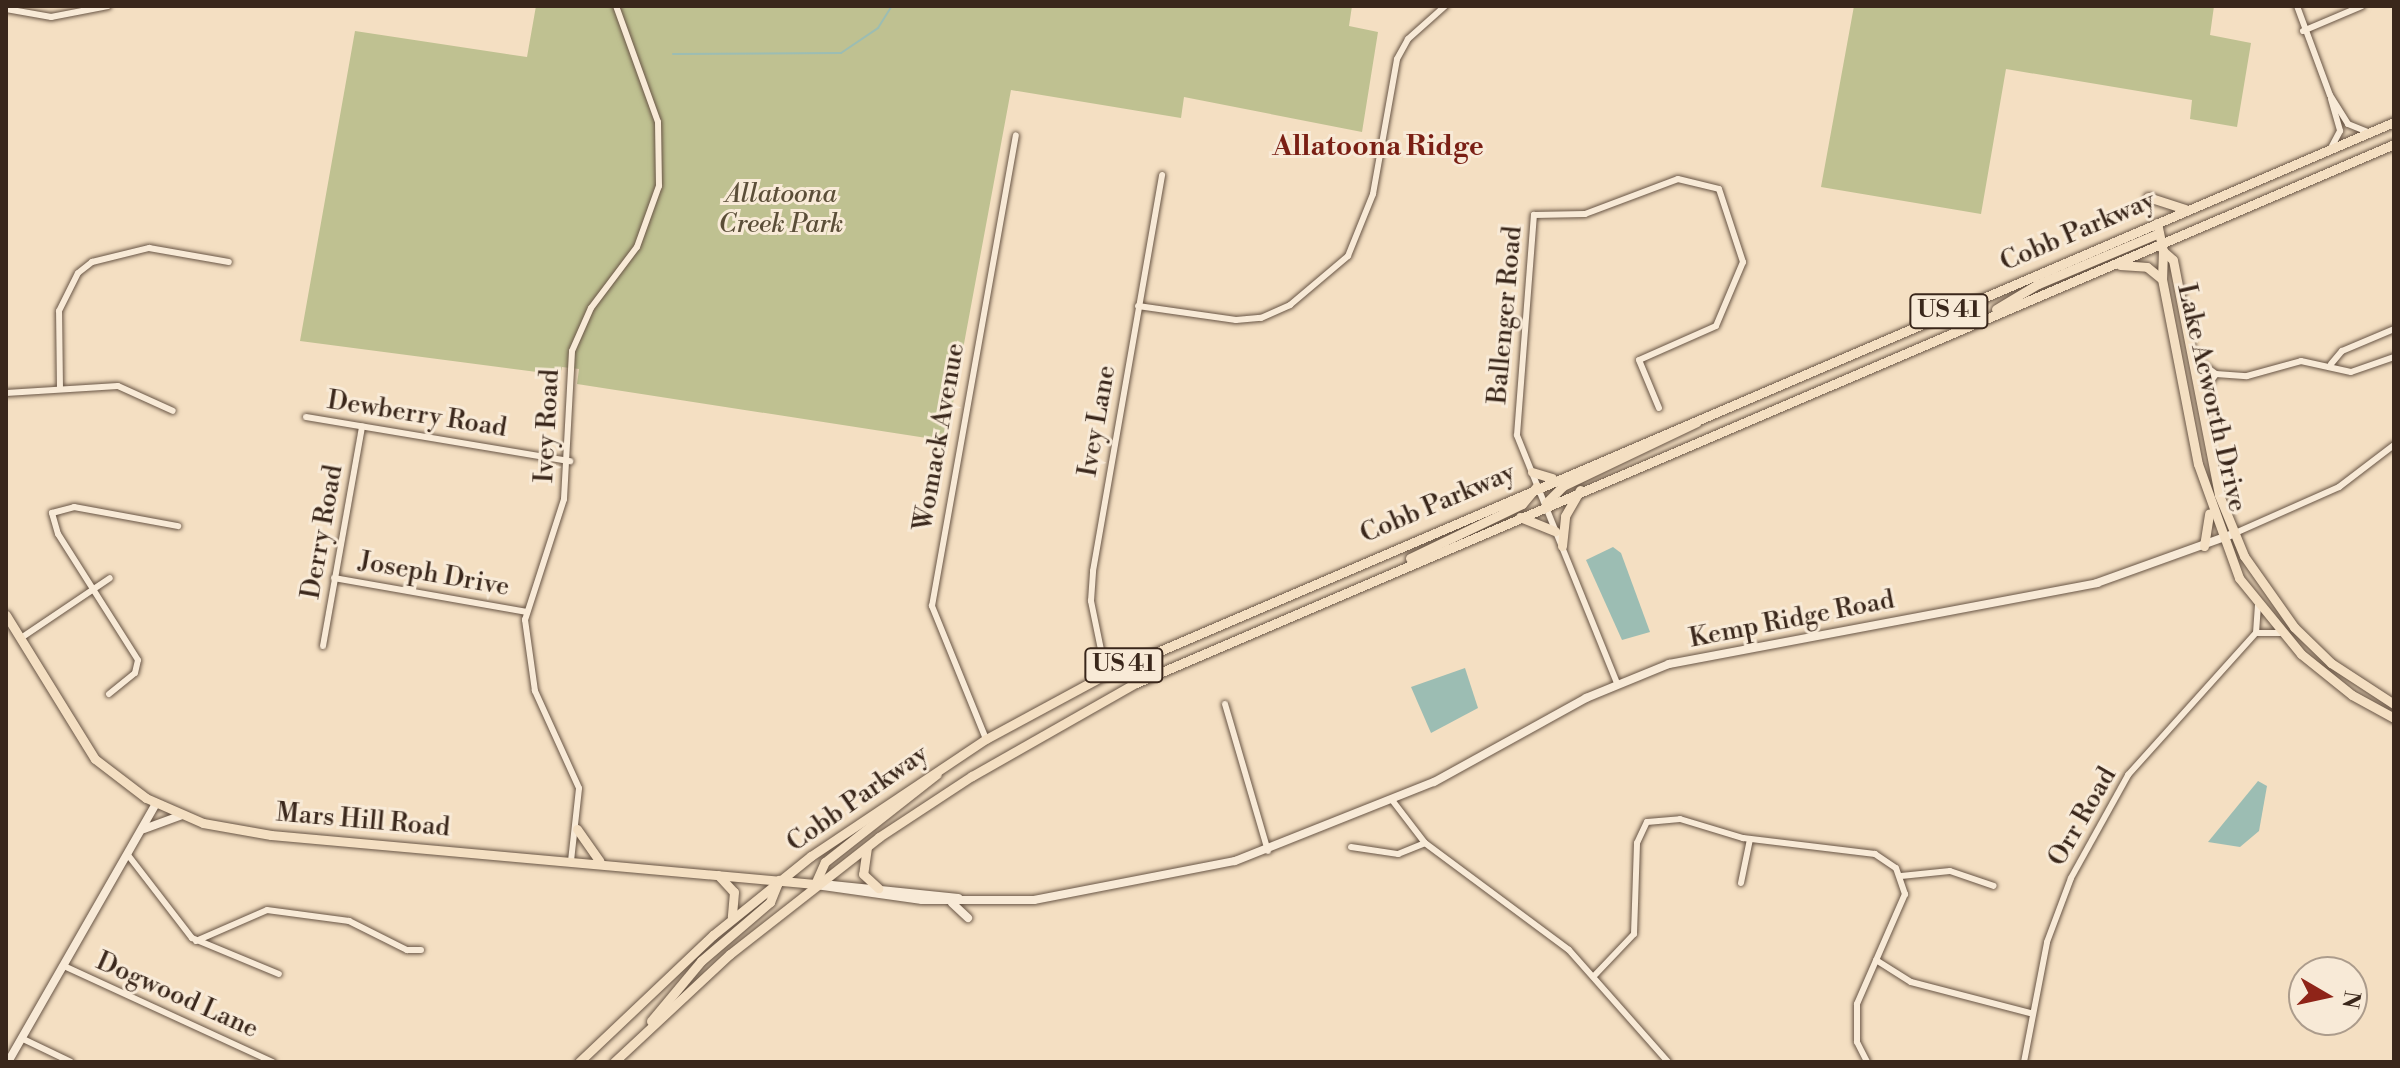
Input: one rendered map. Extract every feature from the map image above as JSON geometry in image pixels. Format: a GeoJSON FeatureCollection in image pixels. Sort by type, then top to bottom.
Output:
{"type":"FeatureCollection","features":[{"type":"Feature","properties":{"kind":"main road","name":"Cobb Parkway"},"geometry":{"type":"LineString","coordinates":[[579,1062],[730,921],[779,880],[946,764],[1106,674],[1702,416],[2158,228],[2188,209],[2394,122]]}},
{"type":"Feature","properties":{"kind":"main road","name":"Cobb Parkway"},"geometry":{"type":"LineString","coordinates":[[614,1062],[815,884],[867,846],[972,776],[1136,683],[1394,569],[1989,316],[2162,247],[2394,144]]}},
{"type":"Feature","properties":{"kind":"main road"},"geometry":{"type":"LineString","coordinates":[[2148,197],[2188,209]]}},
{"type":"Feature","properties":{"kind":"main road","name":"Lake Acworth Drive"},"geometry":{"type":"LineString","coordinates":[[2158,228],[2162,247],[2162,279],[2209,506],[2221,539],[2258,606],[2280,633],[2352,695],[2394,718]]}},
{"type":"Feature","properties":{"kind":"main road"},"geometry":{"type":"LineString","coordinates":[[1989,316],[2038,284],[2158,228]]}},
{"type":"Feature","properties":{"kind":"main road","name":"Lake Acworth Drive"},"geometry":{"type":"LineString","coordinates":[[2162,247],[2173,260],[2198,398],[2233,534],[2294,627],[2331,663],[2394,704]]}},
{"type":"Feature","properties":{"kind":"main road"},"geometry":{"type":"LineString","coordinates":[[2101,270],[2136,264],[2162,279]]}},
{"type":"Feature","properties":{"kind":"main road"},"geometry":{"type":"LineString","coordinates":[[1545,505],[1563,486],[1658,446],[1702,416]]}},
{"type":"Feature","properties":{"kind":"main road"},"geometry":{"type":"LineString","coordinates":[[1532,472],[1556,478]]}},
{"type":"Feature","properties":{"kind":"main road"},"geometry":{"type":"LineString","coordinates":[[1394,569],[1452,533],[1522,504],[1537,486]]}},
{"type":"Feature","properties":{"kind":"main road"},"geometry":{"type":"LineString","coordinates":[[1562,546],[1565,516],[1581,490]]}},
{"type":"Feature","properties":{"kind":"main road"},"geometry":{"type":"LineString","coordinates":[[2204,546],[2209,506]]}},
{"type":"Feature","properties":{"kind":"main road"},"geometry":{"type":"LineString","coordinates":[[1517,517],[1555,531]]}},
{"type":"Feature","properties":{"kind":"main road","name":"Mars Hill Road"},"geometry":{"type":"LineString","coordinates":[[6,615],[85,748],[115,777],[156,804],[182,815],[247,833],[815,884]]}},
{"type":"Feature","properties":{"kind":"main road"},"geometry":{"type":"LineString","coordinates":[[815,884],[825,862],[904,804],[946,764]]}},
{"type":"Feature","properties":{"kind":"main road"},"geometry":{"type":"LineString","coordinates":[[577,829],[602,863]]}},
{"type":"Feature","properties":{"kind":"main road"},"geometry":{"type":"LineString","coordinates":[[867,846],[863,874],[878,888]]}},
{"type":"Feature","properties":{"kind":"main road"},"geometry":{"type":"LineString","coordinates":[[715,873],[735,897],[730,921]]}},
{"type":"Feature","properties":{"kind":"main road"},"geometry":{"type":"LineString","coordinates":[[641,1036],[687,976],[770,902],[779,880]]}},
{"type":"Feature","properties":{"kind":"street"},"geometry":{"type":"LineString","coordinates":[[6,9],[51,17],[108,6]]}},
{"type":"Feature","properties":{"kind":"street","name":"Ivey Road"},"geometry":{"type":"LineString","coordinates":[[571,861],[577,829],[577,780],[535,691],[525,650],[527,612],[570,461],[572,351],[591,308],[637,247],[659,186],[658,122],[616,6]]}},
{"type":"Feature","properties":{"kind":"street"},"geometry":{"type":"LineString","coordinates":[[1138,306],[1236,320],[1261,318],[1290,305],[1348,256],[1373,194],[1397,59],[1408,39],[1445,6]]}},
{"type":"Feature","properties":{"kind":"street"},"geometry":{"type":"LineString","coordinates":[[2297,6],[2303,31],[2330,95],[2340,131],[2330,149]]}},
{"type":"Feature","properties":{"kind":"street"},"geometry":{"type":"LineString","coordinates":[[2303,31],[2362,6]]}},
{"type":"Feature","properties":{"kind":"street"},"geometry":{"type":"LineString","coordinates":[[2330,95],[2350,127],[2372,132]]}},
{"type":"Feature","properties":{"kind":"street","name":"Womack Avenue"},"geometry":{"type":"LineString","coordinates":[[986,739],[932,606],[1016,135]]}},
{"type":"Feature","properties":{"kind":"street","name":"Ivey Lane"},"geometry":{"type":"LineString","coordinates":[[1106,674],[1092,581],[1162,175]]}},
{"type":"Feature","properties":{"kind":"street","name":"Ballenger Road"},"geometry":{"type":"LineString","coordinates":[[1617,683],[1537,486],[1517,427],[1534,215],[1585,214],[1678,179],[1719,189],[1743,262],[1716,326],[1639,360],[1659,408]]}},
{"type":"Feature","properties":{"kind":"street"},"geometry":{"type":"LineString","coordinates":[[60,389],[59,311],[78,273],[92,262],[149,248],[229,262]]}},
{"type":"Feature","properties":{"kind":"street"},"geometry":{"type":"LineString","coordinates":[[2331,364],[2342,351],[2394,329]]}},
{"type":"Feature","properties":{"kind":"street"},"geometry":{"type":"LineString","coordinates":[[2191,356],[2216,374],[2247,376],[2301,361],[2331,364],[2351,372],[2394,357]]}},
{"type":"Feature","properties":{"kind":"street"},"geometry":{"type":"LineString","coordinates":[[2198,398],[2216,374]]}},
{"type":"Feature","properties":{"kind":"street"},"geometry":{"type":"LineString","coordinates":[[6,393],[118,386],[173,411]]}},
{"type":"Feature","properties":{"kind":"street","name":"Dewberry Road"},"geometry":{"type":"LineString","coordinates":[[306,417],[570,461]]}},
{"type":"Feature","properties":{"kind":"street","name":"Derry Road"},"geometry":{"type":"LineString","coordinates":[[323,646],[362,426]]}},
{"type":"Feature","properties":{"kind":"street"},"geometry":{"type":"LineString","coordinates":[[2233,534],[2339,487],[2394,445]]}},
{"type":"Feature","properties":{"kind":"street"},"geometry":{"type":"LineString","coordinates":[[109,694],[139,665],[58,534],[52,513],[74,507],[178,526]]}},
{"type":"Feature","properties":{"kind":"street","name":"Kemp Ridge Road"},"geometry":{"type":"LineString","coordinates":[[970,901],[1083,895],[1268,851],[1392,800],[1617,683],[1669,664],[1772,642],[2097,583],[2233,534]]}},
{"type":"Feature","properties":{"kind":"street"},"geometry":{"type":"LineString","coordinates":[[21,638],[110,578]]}},
{"type":"Feature","properties":{"kind":"street","name":"Joseph Drive"},"geometry":{"type":"LineString","coordinates":[[334,578],[527,612]]}},
{"type":"Feature","properties":{"kind":"street"},"geometry":{"type":"LineString","coordinates":[[2258,606],[2256,633],[2280,633]]}},
{"type":"Feature","properties":{"kind":"street","name":"Orr Road"},"geometry":{"type":"LineString","coordinates":[[2024,1062],[2030,1013],[2058,908],[2109,804],[2256,633]]}},
{"type":"Feature","properties":{"kind":"street"},"geometry":{"type":"LineString","coordinates":[[1225,704],[1268,851]]}},
{"type":"Feature","properties":{"kind":"street"},"geometry":{"type":"LineString","coordinates":[[1392,800],[1425,843],[1531,917],[1594,976],[1668,1062]]}},
{"type":"Feature","properties":{"kind":"street"},"geometry":{"type":"LineString","coordinates":[[8,1062],[156,804]]}},
{"type":"Feature","properties":{"kind":"street"},"geometry":{"type":"LineString","coordinates":[[141,832],[157,820],[182,815]]}},
{"type":"Feature","properties":{"kind":"street"},"geometry":{"type":"LineString","coordinates":[[1594,976],[1634,934],[1637,843],[1647,822],[1680,819],[1750,839],[1875,854],[1901,876],[1950,871],[1994,886]]}},
{"type":"Feature","properties":{"kind":"street"},"geometry":{"type":"LineString","coordinates":[[1741,883],[1750,839]]}},
{"type":"Feature","properties":{"kind":"street"},"geometry":{"type":"LineString","coordinates":[[1351,847],[1398,854],[1425,843]]}},
{"type":"Feature","properties":{"kind":"street"},"geometry":{"type":"LineString","coordinates":[[128,855],[196,941],[279,974]]}},
{"type":"Feature","properties":{"kind":"street"},"geometry":{"type":"LineString","coordinates":[[1867,1062],[1857,1042],[1855,1014],[1876,960],[1903,909],[1901,876]]}},
{"type":"Feature","properties":{"kind":"street"},"geometry":{"type":"LineString","coordinates":[[815,884],[878,888],[970,901]]}},
{"type":"Feature","properties":{"kind":"street"},"geometry":{"type":"LineString","coordinates":[[815,884],[951,902],[970,901]]}},
{"type":"Feature","properties":{"kind":"street"},"geometry":{"type":"LineString","coordinates":[[951,902],[968,918]]}},
{"type":"Feature","properties":{"kind":"street"},"geometry":{"type":"LineString","coordinates":[[196,941],[267,910],[349,921],[407,950],[421,950]]}},
{"type":"Feature","properties":{"kind":"street"},"geometry":{"type":"LineString","coordinates":[[1876,960],[1923,986],[2030,1013]]}},
{"type":"Feature","properties":{"kind":"street","name":"Dogwood Lane"},"geometry":{"type":"LineString","coordinates":[[64,966],[273,1062]]}},
{"type":"Feature","properties":{"kind":"street"},"geometry":{"type":"LineString","coordinates":[[21,1038],[71,1062]]}},
{"type":"Feature","properties":{"kind":"green space","name":"Allatoona Creek Park"},"geometry":{"type":"Polygon","coordinates":[[[536,6],[1352,6],[1349,26],[1378,32],[1362,132],[1184,97],[1181,118],[1011,90],[946,441],[577,384],[579,369],[562,367],[560,375],[300,341],[355,31],[527,57],[536,6]]]}},
{"type":"Feature","properties":{"kind":"green space"},"geometry":{"type":"Polygon","coordinates":[[[1854,6],[2214,6],[2210,35],[2251,43],[2237,127],[2190,119],[2192,100],[2006,69],[1981,214],[1821,187],[1854,6]]]}},
{"type":"Feature","properties":{"kind":"water"},"geometry":{"type":"Polygon","coordinates":[[[1613,547],[1621,553],[1650,632],[1622,640],[1586,560],[1613,547]]]}},
{"type":"Feature","properties":{"kind":"water"},"geometry":{"type":"Polygon","coordinates":[[[1465,668],[1478,708],[1431,733],[1411,687],[1465,668]]]}},
{"type":"Feature","properties":{"kind":"water"},"geometry":{"type":"Polygon","coordinates":[[[2258,781],[2267,786],[2259,831],[2240,847],[2208,842],[2258,781]]]}},
{"type":"Feature","properties":{"kind":"waterway"},"geometry":{"type":"LineString","coordinates":[[673,54],[841,53],[878,28],[892,6]]}},
{"type":"Feature","properties":{"kind":"district","name":"Allatoona Ridge"},"geometry":{"type":"Point","coordinates":[1378,147]}}]}
